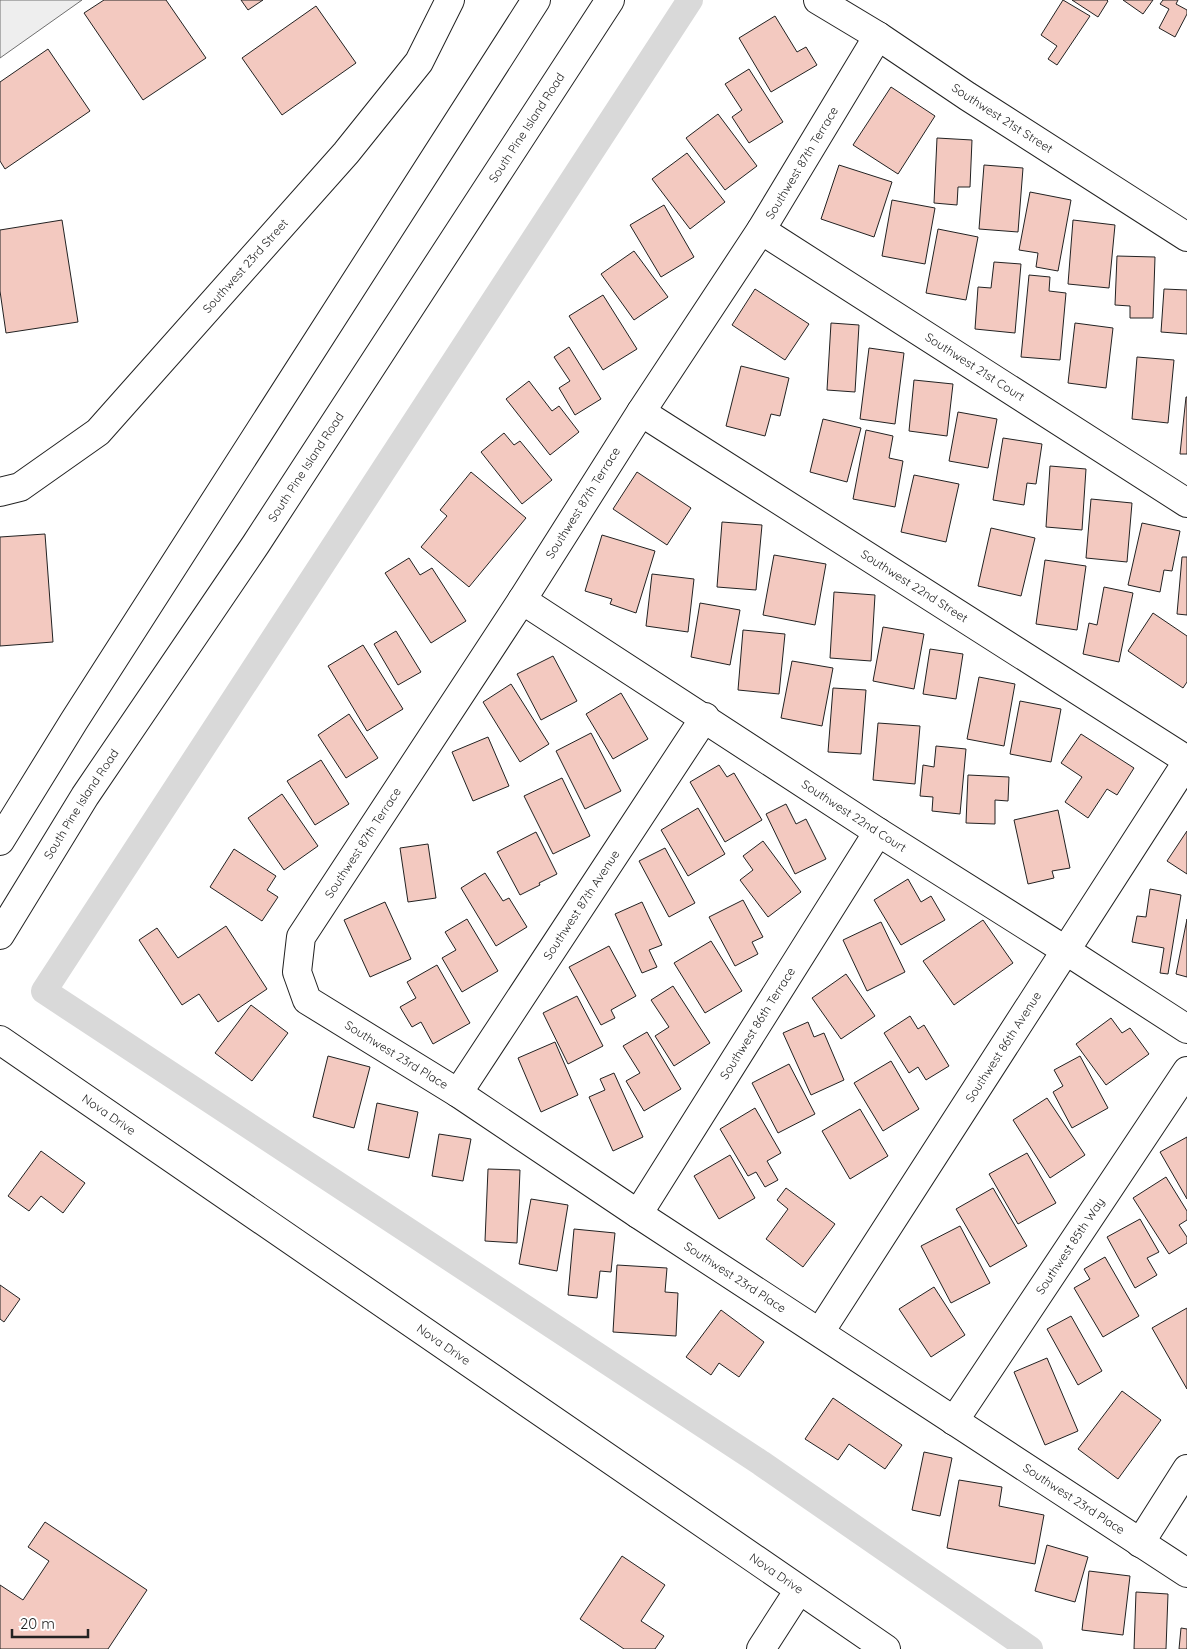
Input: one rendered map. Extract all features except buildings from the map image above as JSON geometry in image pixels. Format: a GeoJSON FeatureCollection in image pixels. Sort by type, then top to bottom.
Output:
{"type":"FeatureCollection","features":[{"type":"Feature","properties":{"kind":"street","name":"Southwest 23rd Street"},"geometry":{"type":"LineString","coordinates":[[0,492],[20,487],[98,432],[346,154],[419,62],[450,0]]}},
{"type":"Feature","properties":{"kind":"street"},"geometry":{"type":"LineString","coordinates":[[0,842],[74,721],[536,0]]}},
{"type":"Feature","properties":{"kind":"street","name":"South Pine Island Road"},"geometry":{"type":"LineString","coordinates":[[0,934],[85,796],[256,544],[610,0]]}},
{"type":"Feature","properties":{"kind":"street","name":"Southwest 21st Street"},"geometry":{"type":"LineString","coordinates":[[818,0],[878,36],[967,96],[1187,237]]}},
{"type":"Feature","properties":{"kind":"street","name":"Southwest 87th Terrace"},"geometry":{"type":"LineString","coordinates":[[297,972],[301,937],[761,230],[878,36]]}},
{"type":"Feature","properties":{"kind":"street","name":"Southwest 21st Court"},"geometry":{"type":"LineString","coordinates":[[761,230],[1187,503]]}},
{"type":"Feature","properties":{"kind":"street","name":"Southwest 22nd Street"},"geometry":{"type":"LineString","coordinates":[[641,412],[1187,761]]}},
{"type":"Feature","properties":{"kind":"street","name":"Southwest 22nd Court"},"geometry":{"type":"LineString","coordinates":[[522,600],[878,832],[1187,1029]]}},
{"type":"Feature","properties":{"kind":"street","name":"Southwest 87th Avenue"},"geometry":{"type":"LineString","coordinates":[[458,1093],[704,717]]}},
{"type":"Feature","properties":{"kind":"street","name":"Southwest 86th Avenue"},"geometry":{"type":"LineString","coordinates":[[820,1332],[1187,761]]}},
{"type":"Feature","properties":{"kind":"street","name":"Southwest 86th Terrace"},"geometry":{"type":"LineString","coordinates":[[638,1214],[878,832]]}},
{"type":"Feature","properties":{"kind":"street","name":"Southwest 23rd Place"},"geometry":{"type":"LineString","coordinates":[[297,972],[307,1000],[458,1093],[638,1214],[1187,1573]]}},
{"type":"Feature","properties":{"kind":"street","name":"Nova Drive"},"geometry":{"type":"LineString","coordinates":[[0,1040],[886,1649]]}},
{"type":"Feature","properties":{"kind":"street","name":"Southwest 85th Way"},"geometry":{"type":"LineString","coordinates":[[954,1421],[1187,1071]]}},
{"type":"Feature","properties":{"kind":"street"},"geometry":{"type":"LineString","coordinates":[[1140,1543],[1187,1469]]}},
{"type":"Feature","properties":{"kind":"street"},"geometry":{"type":"LineString","coordinates":[[761,1649],[799,1590]]}},
{"type":"Feature","properties":{"kind":"shaded area"},"geometry":{"type":"Polygon","coordinates":[[[0,0],[82,0],[0,58],[0,0]]]}},
{"type":"Feature","properties":{"kind":"waterway"},"geometry":{"type":"LineString","coordinates":[[690,0],[44,991],[761,1463],[1030,1649]]}}]}
